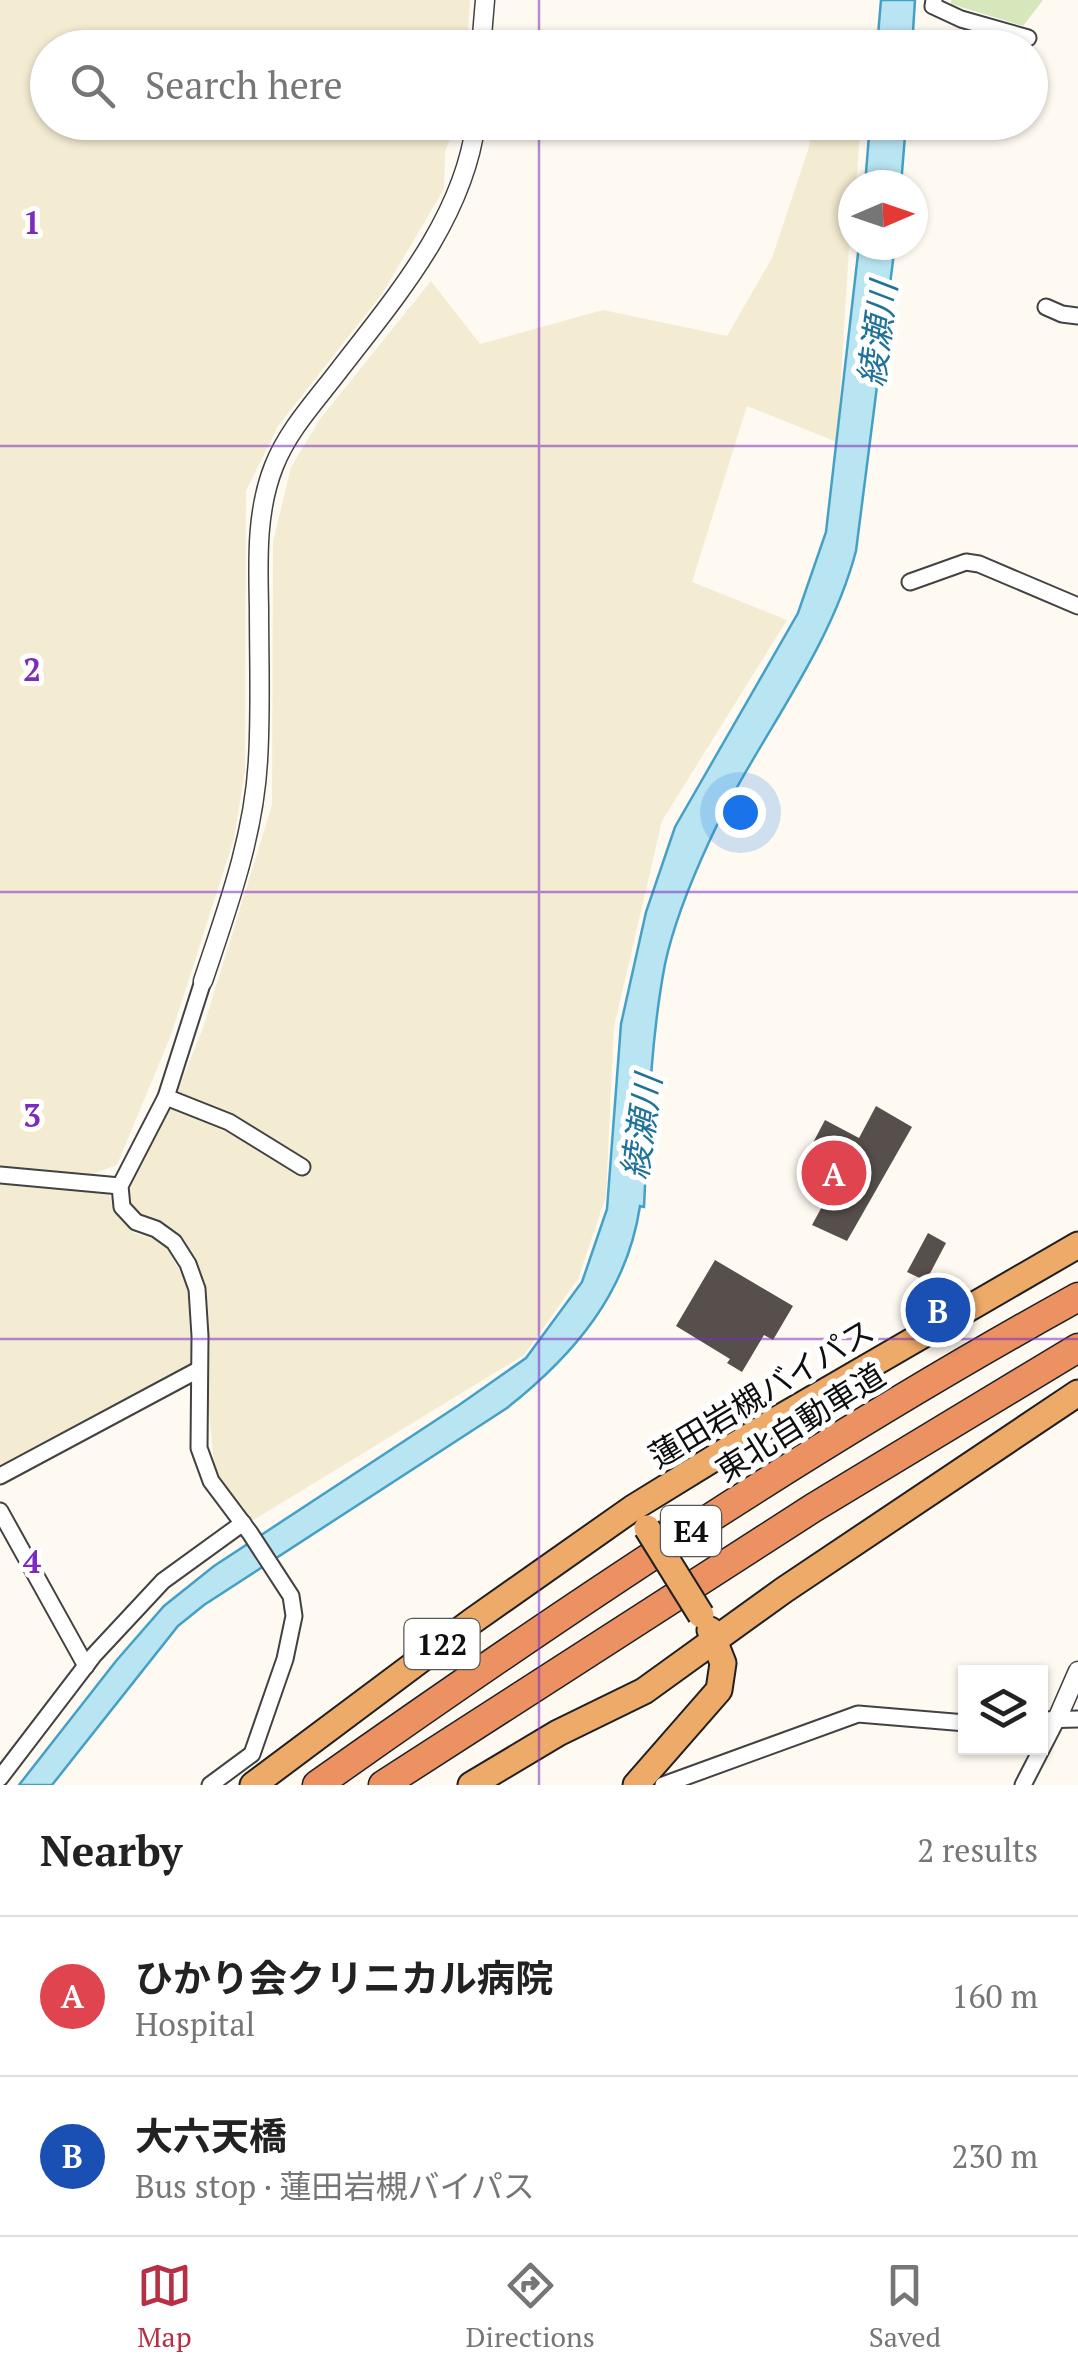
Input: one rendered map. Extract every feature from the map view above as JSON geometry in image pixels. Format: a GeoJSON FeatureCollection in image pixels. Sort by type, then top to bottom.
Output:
{"type":"FeatureCollection","features":[{"type":"Feature","properties":{"kind":"highway","name":"蓮田岩槻バイパス"},"geometry":{"type":"LineString","coordinates":[[253,1785],[471,1622],[640,1518],[776,1420],[1078,1245]]}},
{"type":"Feature","properties":{"kind":"highway","name":"東北自動車道"},"geometry":{"type":"LineString","coordinates":[[317,1785],[640,1564],[914,1393],[1078,1297]]}},
{"type":"Feature","properties":{"kind":"highway","name":"E4"},"geometry":{"type":"LineString","coordinates":[[383,1785],[779,1529],[1078,1348]]}},
{"type":"Feature","properties":{"kind":"highway"},"geometry":{"type":"LineString","coordinates":[[472,1785],[558,1733],[644,1691],[1078,1393]]}},
{"type":"Feature","properties":{"kind":"highway"},"geometry":{"type":"LineString","coordinates":[[636,1785],[718,1690],[723,1677],[715,1639],[640,1518]]}},
{"type":"Feature","properties":{"kind":"street"},"geometry":{"type":"LineString","coordinates":[[482,30],[484,0]]}},
{"type":"Feature","properties":{"kind":"street"},"geometry":{"type":"LineString","coordinates":[[934,0],[933,6],[1000,30]]}},
{"type":"Feature","properties":{"kind":"street"},"geometry":{"type":"LineString","coordinates":[[210,1785],[252,1754],[285,1659],[294,1616],[291,1596],[210,1481],[200,1448],[197,1290],[188,1264],[174,1242],[156,1229],[136,1222],[122,1207],[120,1186],[166,1097],[240,868],[254,806],[259,729],[260,529],[274,465],[292,430],[423,259],[460,184],[471,140]]}},
{"type":"Feature","properties":{"kind":"street"},"geometry":{"type":"LineString","coordinates":[[1046,307],[1078,316]]}},
{"type":"Feature","properties":{"kind":"street"},"geometry":{"type":"LineString","coordinates":[[910,582],[966,562],[1078,606]]}},
{"type":"Feature","properties":{"kind":"street"},"geometry":{"type":"LineString","coordinates":[[166,1097],[241,1128],[302,1167]]}},
{"type":"Feature","properties":{"kind":"street"},"geometry":{"type":"LineString","coordinates":[[0,1175],[120,1186]]}},
{"type":"Feature","properties":{"kind":"street"},"geometry":{"type":"LineString","coordinates":[[0,1476],[198,1370]]}},
{"type":"Feature","properties":{"kind":"street"},"geometry":{"type":"LineString","coordinates":[[0,1510],[86,1666]]}},
{"type":"Feature","properties":{"kind":"street"},"geometry":{"type":"LineString","coordinates":[[0,1778],[86,1666],[163,1581],[246,1528]]}},
{"type":"Feature","properties":{"kind":"street"},"geometry":{"type":"LineString","coordinates":[[1023,1785],[1049,1719],[1078,1671]]}},
{"type":"Feature","properties":{"kind":"street"},"geometry":{"type":"LineString","coordinates":[[663,1785],[858,1714],[958,1722]]}},
{"type":"Feature","properties":{"kind":"street"},"geometry":{"type":"LineString","coordinates":[[1049,1719],[1078,1719]]}},
{"type":"Feature","properties":{"kind":"shaded area"},"geometry":{"type":"Polygon","coordinates":[[[0,0],[470,0],[468,30],[30,30],[30,140],[450,140],[445,152],[444,189],[382,294],[278,426],[246,491],[245,771],[234,839],[171,1035],[117,1165],[90,1175],[0,1168],[0,0]]]}},
{"type":"Feature","properties":{"kind":"shaded area"},"geometry":{"type":"Polygon","coordinates":[[[810,140],[860,140],[857,170],[838,170],[838,260],[848,260],[837,442],[747,406],[692,582],[787,620],[662,821],[614,1027],[606,1196],[578,1279],[524,1355],[252,1521],[215,1475],[206,1379],[204,1295],[196,1263],[181,1238],[128,1206],[124,1190],[169,1112],[203,1028],[272,805],[273,542],[291,467],[320,419],[431,281],[480,344],[603,310],[727,336],[772,258],[810,140]]]}},
{"type":"Feature","properties":{"kind":"shaded area"},"geometry":{"type":"Polygon","coordinates":[[[0,1184],[105,1192],[116,1202],[133,1233],[163,1241],[188,1286],[191,1364],[0,1467],[0,1184]]]}},
{"type":"Feature","properties":{"kind":"green space"},"geometry":{"type":"Polygon","coordinates":[[[951,0],[1043,0],[1023,26],[951,4],[951,0]]]}},
{"type":"Feature","properties":{"kind":"water"},"geometry":{"type":"Polygon","coordinates":[[[881,0],[915,0],[913,30],[878,30],[881,0]]]}},
{"type":"Feature","properties":{"kind":"water"},"geometry":{"type":"Polygon","coordinates":[[[869,140],[905,140],[902,170],[866,170],[869,140]]]}},
{"type":"Feature","properties":{"kind":"water","name":"綾瀬川"},"geometry":{"type":"Polygon","coordinates":[[[857,260],[893,260],[856,551],[828,627],[727,805],[678,917],[665,964],[656,1024],[644,1207],[640,1206],[623,1267],[610,1294],[575,1344],[507,1408],[204,1605],[178,1626],[52,1785],[19,1785],[164,1606],[214,1566],[526,1358],[582,1282],[607,1209],[621,1024],[646,912],[675,827],[798,613],[826,532],[857,260]]]}},
{"type":"Feature","properties":{"kind":"building"},"geometry":{"type":"Polygon","coordinates":[[[876,1106],[912,1127],[847,1241],[812,1225],[831,1190],[797,1173],[825,1120],[859,1138],[876,1106]]]}},
{"type":"Feature","properties":{"kind":"building"},"geometry":{"type":"Polygon","coordinates":[[[928,1233],[946,1243],[926,1281],[907,1272],[928,1233]]]}},
{"type":"Feature","properties":{"kind":"building"},"geometry":{"type":"Polygon","coordinates":[[[715,1260],[793,1306],[773,1340],[764,1335],[742,1372],[727,1363],[730,1359],[676,1326],[715,1260]]]}},
{"type":"Feature","properties":{"kind":"place","name":"ひかり会クリニカル病院"},"geometry":{"type":"Point","coordinates":[834,1173]}},
{"type":"Feature","properties":{"kind":"place","name":"大六天橋"},"geometry":{"type":"Point","coordinates":[938,1310]}}]}
